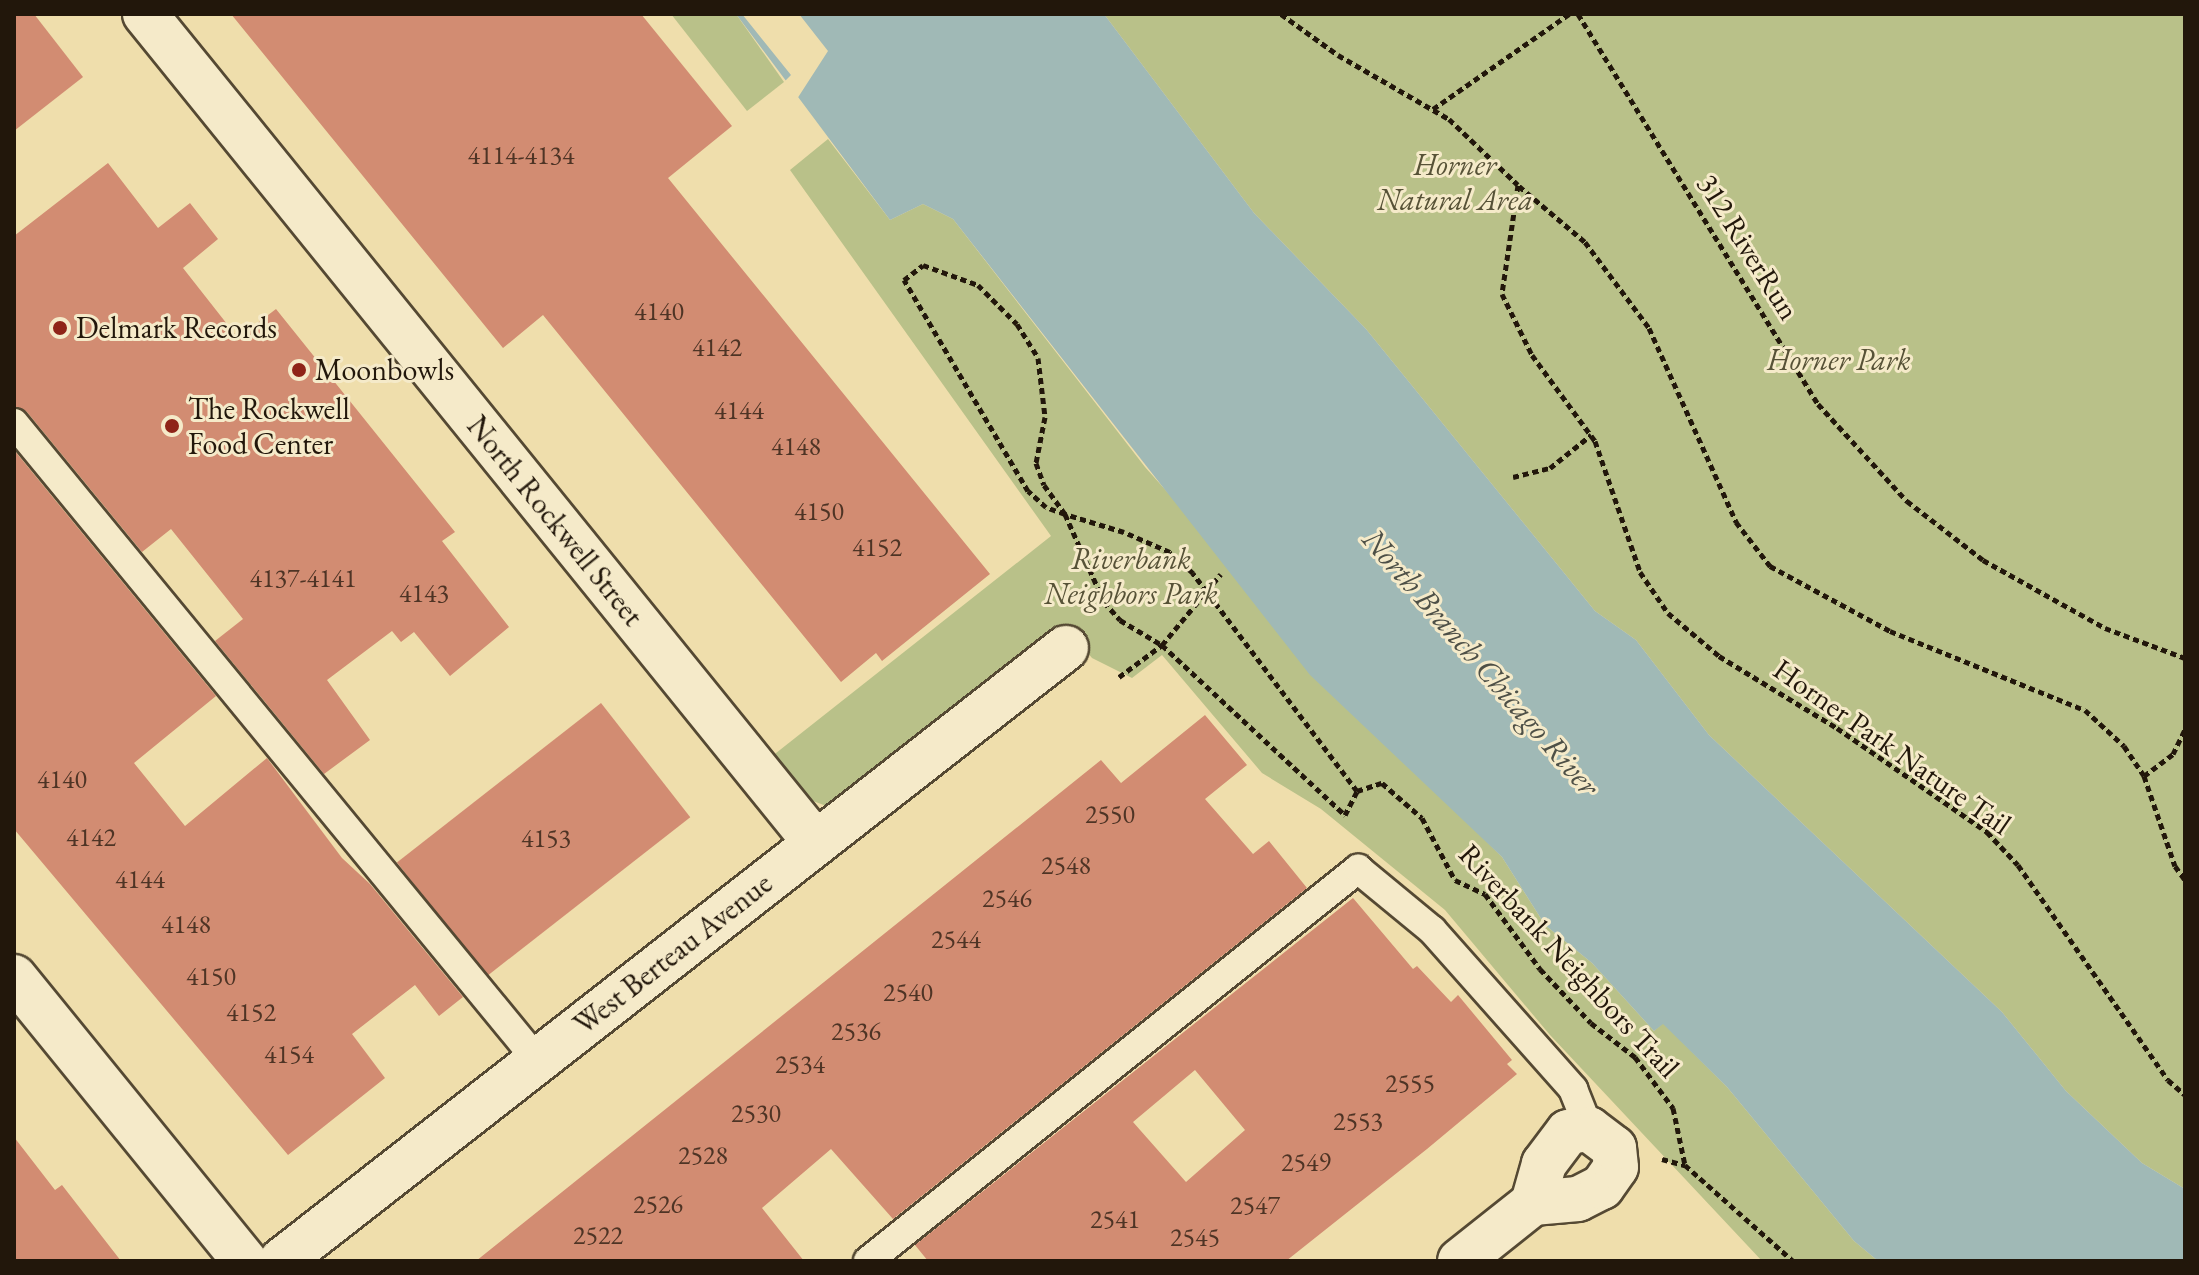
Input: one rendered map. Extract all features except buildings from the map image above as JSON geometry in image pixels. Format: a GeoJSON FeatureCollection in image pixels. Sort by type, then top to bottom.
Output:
{"type":"FeatureCollection","features":[{"type":"Feature","properties":{"kind":"street","name":"North Rockwell Street"},"geometry":{"type":"LineString","coordinates":[[145,14],[815,842]]}},
{"type":"Feature","properties":{"kind":"street","name":"West Berteau Avenue"},"geometry":{"type":"LineString","coordinates":[[281,1261],[815,842],[850,821],[1066,648]]}},
{"type":"Feature","properties":{"kind":"street"},"geometry":{"type":"LineString","coordinates":[[14,977],[245,1261]]}},
{"type":"Feature","properties":{"kind":"street"},"geometry":{"type":"LineString","coordinates":[[1460,1261],[1533,1203],[1552,1147],[1568,1132],[1589,1129],[1614,1148],[1616,1167],[1602,1187],[1578,1199],[1533,1203]]}},
{"type":"Feature","properties":{"kind":"lane"},"geometry":{"type":"LineString","coordinates":[[14,423],[537,1060]]}},
{"type":"Feature","properties":{"kind":"lane"},"geometry":{"type":"LineString","coordinates":[[868,1261],[1358,869],[1432,930],[1563,1078],[1589,1129]]}},
{"type":"Feature","properties":{"kind":"path"},"geometry":{"type":"LineString","coordinates":[[1281,14],[1338,55],[1433,109],[1475,140],[1518,185],[1585,242],[1649,328],[1736,522],[1770,566],[1890,631],[2085,710],[2124,746],[2144,776],[2185,880]]}},
{"type":"Feature","properties":{"kind":"path"},"geometry":{"type":"LineString","coordinates":[[1433,109],[1569,14]]}},
{"type":"Feature","properties":{"kind":"path","name":"312 RiverRun"},"geometry":{"type":"LineString","coordinates":[[1578,14],[1818,404],[1907,501],[1997,568],[2105,628],[2185,658]]}},
{"type":"Feature","properties":{"kind":"path","name":"Horner Park Nature Tail"},"geometry":{"type":"LineString","coordinates":[[1518,185],[1502,294],[1532,355],[1591,435],[1640,572],[1668,613],[1719,656],[1837,728],[1987,832],[2018,865],[2168,1080],[2185,1095]]}},
{"type":"Feature","properties":{"kind":"path"},"geometry":{"type":"LineString","coordinates":[[1065,514],[1036,463],[1045,417],[1038,358],[1017,324],[978,285],[923,265],[904,280],[1028,491],[1065,514],[1170,552],[1207,593],[1357,791],[1345,815],[1162,645],[1120,620],[1104,602],[1065,514]]}},
{"type":"Feature","properties":{"kind":"path"},"geometry":{"type":"LineString","coordinates":[[1513,477],[1550,468],[1591,435]]}},
{"type":"Feature","properties":{"kind":"path"},"geometry":{"type":"LineString","coordinates":[[1119,677],[1162,645],[1221,574]]}},
{"type":"Feature","properties":{"kind":"path"},"geometry":{"type":"LineString","coordinates":[[2144,776],[2173,754],[2185,729]]}},
{"type":"Feature","properties":{"kind":"path","name":"Riverbank Neighbors Trail"},"geometry":{"type":"LineString","coordinates":[[1357,791],[1382,783],[1422,818],[1455,880],[1485,894],[1540,969],[1591,1023],[1635,1057],[1673,1108],[1685,1165],[1793,1261]]}},
{"type":"Feature","properties":{"kind":"green space"},"geometry":{"type":"Polygon","coordinates":[[[671,14],[736,14],[784,82],[747,111],[671,14]]]}},
{"type":"Feature","properties":{"kind":"green space","name":"Horner Park"},"geometry":{"type":"Polygon","coordinates":[[[1104,14],[2185,14],[2185,1189],[2142,1163],[2066,1091],[2002,1012],[1709,735],[1636,640],[1595,611],[1366,329],[1254,213],[1104,14]]]}},
{"type":"Feature","properties":{"kind":"green space","name":"Riverbank Neighbors Park"},"geometry":{"type":"Polygon","coordinates":[[[828,139],[890,220],[923,204],[953,219],[1145,467],[1413,768],[1502,857],[1545,925],[1592,963],[1654,1031],[1663,1023],[1727,1087],[1854,1241],[1878,1261],[1762,1261],[1550,1035],[1445,910],[1321,809],[1262,773],[1162,655],[1132,678],[1092,658],[1065,625],[829,807],[813,801],[787,778],[771,757],[1051,536],[790,170],[828,139]]]}},
{"type":"Feature","properties":{"kind":"water","name":"North Branch Chicago River"},"geometry":{"type":"Polygon","coordinates":[[[736,14],[1104,14],[1254,213],[1366,329],[1595,611],[1636,640],[1709,735],[2002,1012],[2066,1091],[2142,1163],[2185,1189],[2185,1261],[1878,1261],[1854,1241],[1727,1087],[1663,1024],[1654,1031],[1592,963],[1545,925],[1502,857],[1310,675],[953,219],[923,204],[890,220],[736,14]]]}},
{"type":"Feature","properties":{"kind":"pier"},"geometry":{"type":"Polygon","coordinates":[[[742,14],[799,14],[828,51],[797,99],[784,82],[791,75],[742,14]]]}},
{"type":"Feature","properties":{"kind":"place","name":"Delmark Records"},"geometry":{"type":"Point","coordinates":[60,328]}},
{"type":"Feature","properties":{"kind":"place","name":"Moonbowls"},"geometry":{"type":"Point","coordinates":[299,370]}},
{"type":"Feature","properties":{"kind":"place","name":"The Rockwell Food Center"},"geometry":{"type":"Point","coordinates":[172,426]}},
{"type":"Feature","properties":{"kind":"park label","name":"Horner Natural Area"},"geometry":{"type":"Point","coordinates":[1455,182]}}]}
